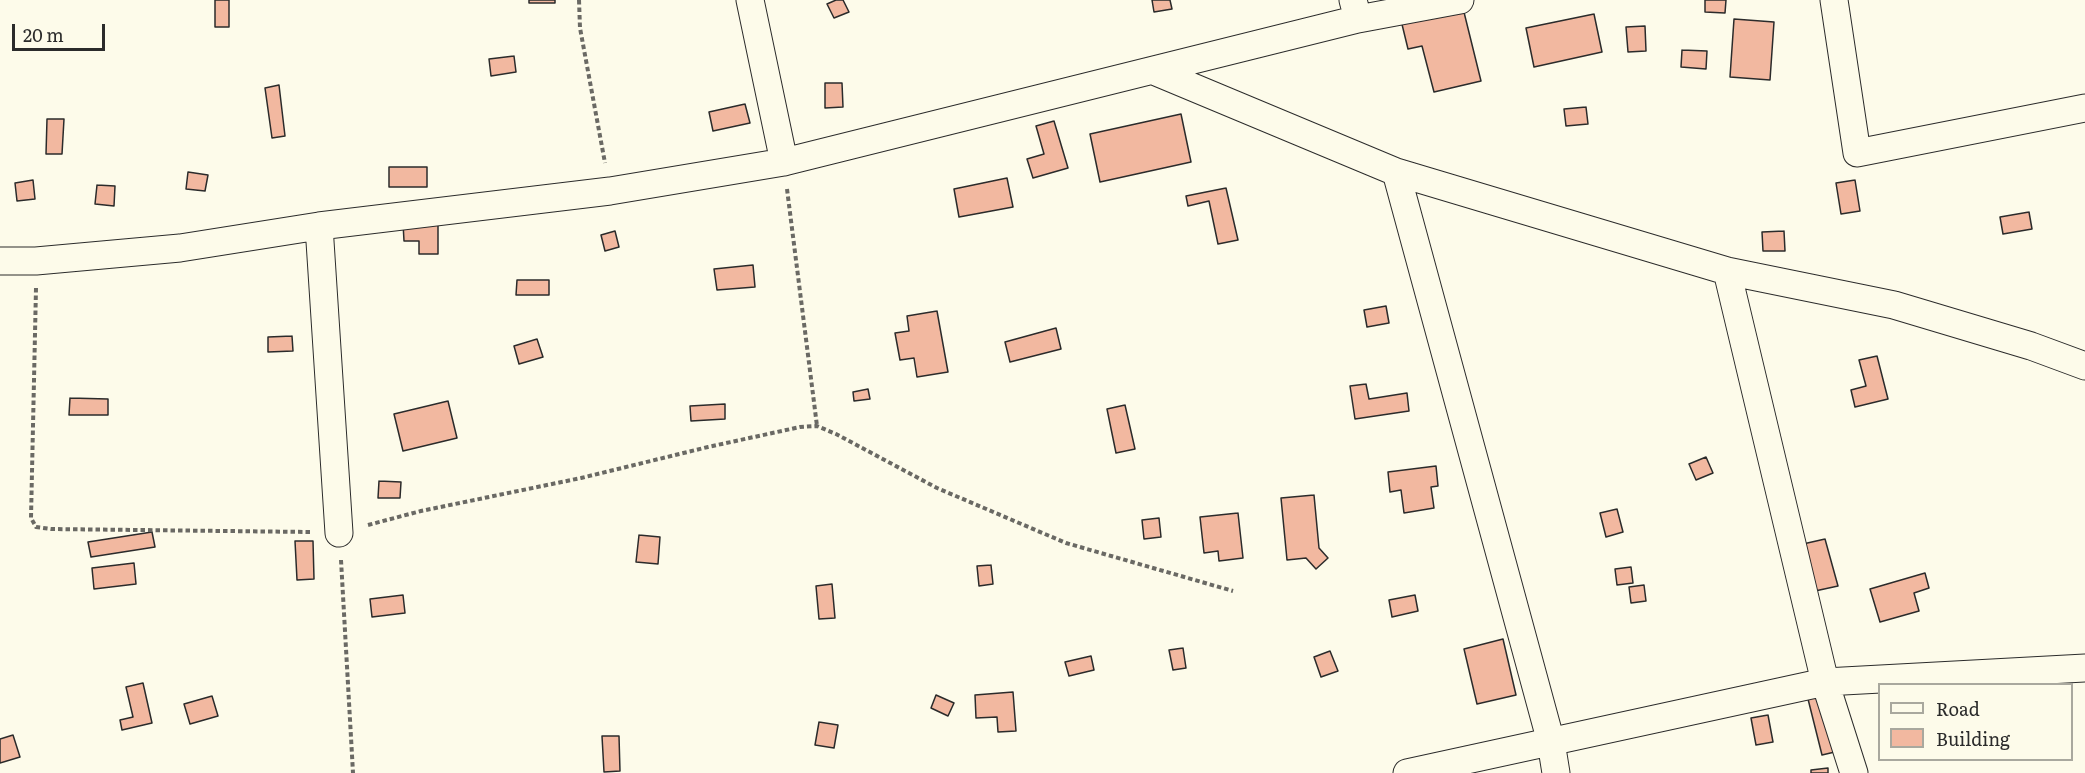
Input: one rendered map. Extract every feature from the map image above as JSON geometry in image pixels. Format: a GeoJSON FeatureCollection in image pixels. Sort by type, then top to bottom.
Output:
{"type":"FeatureCollection","features":[{"type":"Feature","properties":{"kind":"street"},"geometry":{"type":"LineString","coordinates":[[750,0],[784,162]]}},
{"type":"Feature","properties":{"kind":"street"},"geometry":{"type":"LineString","coordinates":[[0,261],[36,261],[180,248],[319,226],[610,191],[784,162],[1154,70],[1356,10],[1460,0]]}},
{"type":"Feature","properties":{"kind":"street"},"geometry":{"type":"LineString","coordinates":[[1834,0],[1857,153],[2085,108]]}},
{"type":"Feature","properties":{"kind":"street"},"geometry":{"type":"LineString","coordinates":[[1154,70],[1396,172],[1727,271],[1894,305],[2031,346],[2085,366]]}},
{"type":"Feature","properties":{"kind":"street"},"geometry":{"type":"LineString","coordinates":[[1396,172],[1551,742],[1556,773]]}},
{"type":"Feature","properties":{"kind":"street"},"geometry":{"type":"LineString","coordinates":[[319,226],[339,533]]}},
{"type":"Feature","properties":{"kind":"street"},"geometry":{"type":"LineString","coordinates":[[1727,271],[1825,682],[1854,773]]}},
{"type":"Feature","properties":{"kind":"street"},"geometry":{"type":"LineString","coordinates":[[1407,773],[1825,682],[2085,668]]}},
{"type":"Feature","properties":{"kind":"path"},"geometry":{"type":"LineString","coordinates":[[579,0],[580,28],[610,191]]}},
{"type":"Feature","properties":{"kind":"path"},"geometry":{"type":"LineString","coordinates":[[784,162],[817,426],[937,488],[1066,543],[1233,591]]}},
{"type":"Feature","properties":{"kind":"path"},"geometry":{"type":"LineString","coordinates":[[339,533],[353,773]]}},
{"type":"Feature","properties":{"kind":"building"},"geometry":{"type":"Polygon","coordinates":[[[215,0],[229,0],[229,27],[215,27],[215,0]]]}},
{"type":"Feature","properties":{"kind":"building"},"geometry":{"type":"Polygon","coordinates":[[[529,0],[555,0],[555,3],[529,3],[529,0]]]}},
{"type":"Feature","properties":{"kind":"building"},"geometry":{"type":"Polygon","coordinates":[[[843,0],[849,12],[834,18],[827,4],[843,0]]]}},
{"type":"Feature","properties":{"kind":"building"},"geometry":{"type":"Polygon","coordinates":[[[1152,0],[1170,0],[1172,9],[1154,12],[1152,0]]]}},
{"type":"Feature","properties":{"kind":"building"},"geometry":{"type":"Polygon","coordinates":[[[1461,0],[1481,81],[1434,92],[1422,46],[1408,49],[1399,12],[1461,0]]]}},
{"type":"Feature","properties":{"kind":"building"},"geometry":{"type":"Polygon","coordinates":[[[1705,0],[1726,0],[1725,13],[1705,12],[1705,0]]]}},
{"type":"Feature","properties":{"kind":"building"},"geometry":{"type":"Polygon","coordinates":[[[1594,14],[1602,52],[1534,67],[1526,28],[1594,14]]]}},
{"type":"Feature","properties":{"kind":"building"},"geometry":{"type":"Polygon","coordinates":[[[1734,19],[1774,22],[1770,80],[1730,77],[1734,19]]]}},
{"type":"Feature","properties":{"kind":"building"},"geometry":{"type":"Polygon","coordinates":[[[1645,26],[1646,51],[1628,52],[1626,27],[1645,26]]]}},
{"type":"Feature","properties":{"kind":"building"},"geometry":{"type":"Polygon","coordinates":[[[1682,50],[1707,51],[1706,69],[1681,67],[1682,50]]]}},
{"type":"Feature","properties":{"kind":"building"},"geometry":{"type":"Polygon","coordinates":[[[514,56],[516,72],[491,76],[489,59],[514,56]]]}},
{"type":"Feature","properties":{"kind":"building"},"geometry":{"type":"Polygon","coordinates":[[[825,83],[842,83],[843,107],[825,108],[825,83]]]}},
{"type":"Feature","properties":{"kind":"building"},"geometry":{"type":"Polygon","coordinates":[[[279,85],[285,136],[272,138],[265,88],[279,85]]]}},
{"type":"Feature","properties":{"kind":"building"},"geometry":{"type":"Polygon","coordinates":[[[745,104],[750,123],[713,131],[709,112],[745,104]]]}},
{"type":"Feature","properties":{"kind":"building"},"geometry":{"type":"Polygon","coordinates":[[[1586,107],[1588,124],[1566,126],[1564,109],[1586,107]]]}},
{"type":"Feature","properties":{"kind":"building"},"geometry":{"type":"Polygon","coordinates":[[[1181,114],[1191,162],[1100,182],[1090,134],[1181,114]]]}},
{"type":"Feature","properties":{"kind":"building"},"geometry":{"type":"Polygon","coordinates":[[[47,119],[64,119],[62,154],[46,154],[47,119]]]}},
{"type":"Feature","properties":{"kind":"building"},"geometry":{"type":"Polygon","coordinates":[[[1054,121],[1068,168],[1033,178],[1027,159],[1044,154],[1036,126],[1054,121]]]}},
{"type":"Feature","properties":{"kind":"building"},"geometry":{"type":"Polygon","coordinates":[[[389,167],[427,167],[427,187],[389,187],[389,167]]]}},
{"type":"Feature","properties":{"kind":"building"},"geometry":{"type":"Polygon","coordinates":[[[188,172],[208,175],[205,191],[186,189],[188,172]]]}},
{"type":"Feature","properties":{"kind":"building"},"geometry":{"type":"Polygon","coordinates":[[[1007,178],[1013,207],[959,217],[954,189],[1007,178]]]}},
{"type":"Feature","properties":{"kind":"building"},"geometry":{"type":"Polygon","coordinates":[[[33,180],[35,199],[17,201],[15,183],[33,180]]]}},
{"type":"Feature","properties":{"kind":"building"},"geometry":{"type":"Polygon","coordinates":[[[1855,180],[1860,211],[1841,214],[1836,183],[1855,180]]]}},
{"type":"Feature","properties":{"kind":"building"},"geometry":{"type":"Polygon","coordinates":[[[97,185],[115,186],[114,206],[95,204],[97,185]]]}},
{"type":"Feature","properties":{"kind":"building"},"geometry":{"type":"Polygon","coordinates":[[[1226,188],[1238,240],[1218,244],[1209,201],[1188,206],[1186,196],[1226,188]]]}},
{"type":"Feature","properties":{"kind":"building"},"geometry":{"type":"Polygon","coordinates":[[[2029,212],[2032,229],[2003,234],[2000,217],[2029,212]]]}},
{"type":"Feature","properties":{"kind":"building"},"geometry":{"type":"Polygon","coordinates":[[[403,223],[438,223],[438,254],[419,254],[419,241],[404,241],[403,223]]]}},
{"type":"Feature","properties":{"kind":"building"},"geometry":{"type":"Polygon","coordinates":[[[615,231],[619,247],[605,251],[601,235],[615,231]]]}},
{"type":"Feature","properties":{"kind":"building"},"geometry":{"type":"Polygon","coordinates":[[[1784,231],[1785,251],[1763,251],[1762,232],[1784,231]]]}},
{"type":"Feature","properties":{"kind":"building"},"geometry":{"type":"Polygon","coordinates":[[[753,265],[755,287],[717,290],[714,269],[753,265]]]}},
{"type":"Feature","properties":{"kind":"building"},"geometry":{"type":"Polygon","coordinates":[[[517,280],[549,280],[549,295],[516,295],[517,280]]]}},
{"type":"Feature","properties":{"kind":"building"},"geometry":{"type":"Polygon","coordinates":[[[1386,306],[1389,323],[1367,327],[1364,310],[1386,306]]]}},
{"type":"Feature","properties":{"kind":"building"},"geometry":{"type":"Polygon","coordinates":[[[937,311],[948,372],[917,377],[914,358],[900,360],[895,333],[909,331],[907,316],[937,311]]]}},
{"type":"Feature","properties":{"kind":"building"},"geometry":{"type":"Polygon","coordinates":[[[1056,328],[1061,349],[1010,362],[1005,342],[1056,328]]]}},
{"type":"Feature","properties":{"kind":"building"},"geometry":{"type":"Polygon","coordinates":[[[292,336],[293,351],[268,352],[268,337],[292,336]]]}},
{"type":"Feature","properties":{"kind":"building"},"geometry":{"type":"Polygon","coordinates":[[[537,339],[543,357],[519,364],[514,346],[537,339]]]}},
{"type":"Feature","properties":{"kind":"building"},"geometry":{"type":"Polygon","coordinates":[[[1877,356],[1888,399],[1855,407],[1851,390],[1866,386],[1859,360],[1877,356]]]}},
{"type":"Feature","properties":{"kind":"building"},"geometry":{"type":"Polygon","coordinates":[[[1366,384],[1369,399],[1407,393],[1409,411],[1355,419],[1350,386],[1366,384]]]}},
{"type":"Feature","properties":{"kind":"building"},"geometry":{"type":"Polygon","coordinates":[[[868,389],[870,399],[854,401],[853,392],[868,389]]]}},
{"type":"Feature","properties":{"kind":"building"},"geometry":{"type":"Polygon","coordinates":[[[70,398],[108,399],[108,415],[69,415],[70,398]]]}},
{"type":"Feature","properties":{"kind":"building"},"geometry":{"type":"Polygon","coordinates":[[[448,401],[457,438],[403,451],[394,414],[448,401]]]}},
{"type":"Feature","properties":{"kind":"building"},"geometry":{"type":"Polygon","coordinates":[[[725,404],[725,419],[691,421],[690,406],[725,404]]]}},
{"type":"Feature","properties":{"kind":"building"},"geometry":{"type":"Polygon","coordinates":[[[1125,405],[1135,449],[1116,453],[1107,409],[1125,405]]]}},
{"type":"Feature","properties":{"kind":"building"},"geometry":{"type":"Polygon","coordinates":[[[1706,457],[1713,473],[1696,480],[1689,464],[1706,457]]]}},
{"type":"Feature","properties":{"kind":"building"},"geometry":{"type":"Polygon","coordinates":[[[1436,466],[1438,486],[1431,487],[1434,508],[1404,513],[1401,490],[1390,492],[1388,472],[1436,466]]]}},
{"type":"Feature","properties":{"kind":"building"},"geometry":{"type":"Polygon","coordinates":[[[379,481],[401,482],[400,498],[378,498],[379,481]]]}},
{"type":"Feature","properties":{"kind":"building"},"geometry":{"type":"Polygon","coordinates":[[[1314,495],[1319,548],[1328,558],[1316,569],[1306,558],[1287,560],[1281,498],[1314,495]]]}},
{"type":"Feature","properties":{"kind":"building"},"geometry":{"type":"Polygon","coordinates":[[[1617,509],[1623,532],[1606,537],[1600,513],[1617,509]]]}},
{"type":"Feature","properties":{"kind":"building"},"geometry":{"type":"Polygon","coordinates":[[[1238,513],[1243,558],[1219,561],[1218,551],[1204,553],[1200,517],[1238,513]]]}},
{"type":"Feature","properties":{"kind":"building"},"geometry":{"type":"Polygon","coordinates":[[[1159,518],[1161,537],[1144,539],[1142,520],[1159,518]]]}},
{"type":"Feature","properties":{"kind":"building"},"geometry":{"type":"Polygon","coordinates":[[[152,532],[155,547],[91,557],[88,542],[152,532]]]}},
{"type":"Feature","properties":{"kind":"building"},"geometry":{"type":"Polygon","coordinates":[[[639,535],[660,537],[658,564],[636,562],[639,535]]]}},
{"type":"Feature","properties":{"kind":"building"},"geometry":{"type":"Polygon","coordinates":[[[1825,539],[1838,586],[1815,591],[1803,544],[1825,539]]]}},
{"type":"Feature","properties":{"kind":"building"},"geometry":{"type":"Polygon","coordinates":[[[295,541],[313,541],[314,579],[297,580],[295,541]]]}},
{"type":"Feature","properties":{"kind":"building"},"geometry":{"type":"Polygon","coordinates":[[[134,563],[136,584],[94,589],[92,568],[134,563]]]}},
{"type":"Feature","properties":{"kind":"building"},"geometry":{"type":"Polygon","coordinates":[[[991,565],[993,584],[979,586],[977,566],[991,565]]]}},
{"type":"Feature","properties":{"kind":"building"},"geometry":{"type":"Polygon","coordinates":[[[1631,567],[1633,583],[1617,585],[1615,569],[1631,567]]]}},
{"type":"Feature","properties":{"kind":"building"},"geometry":{"type":"Polygon","coordinates":[[[1925,573],[1929,588],[1914,593],[1919,611],[1880,622],[1870,589],[1925,573]]]}},
{"type":"Feature","properties":{"kind":"building"},"geometry":{"type":"Polygon","coordinates":[[[832,584],[835,618],[819,619],[816,586],[832,584]]]}},
{"type":"Feature","properties":{"kind":"building"},"geometry":{"type":"Polygon","coordinates":[[[1644,585],[1646,601],[1631,603],[1629,587],[1644,585]]]}},
{"type":"Feature","properties":{"kind":"building"},"geometry":{"type":"Polygon","coordinates":[[[403,595],[405,613],[372,617],[370,599],[403,595]]]}},
{"type":"Feature","properties":{"kind":"building"},"geometry":{"type":"Polygon","coordinates":[[[1415,595],[1418,611],[1392,617],[1389,600],[1415,595]]]}},
{"type":"Feature","properties":{"kind":"building"},"geometry":{"type":"Polygon","coordinates":[[[1503,639],[1516,695],[1477,704],[1464,649],[1503,639]]]}},
{"type":"Feature","properties":{"kind":"building"},"geometry":{"type":"Polygon","coordinates":[[[1183,648],[1186,668],[1173,670],[1169,650],[1183,648]]]}},
{"type":"Feature","properties":{"kind":"building"},"geometry":{"type":"Polygon","coordinates":[[[1330,651],[1338,671],[1321,677],[1314,657],[1330,651]]]}},
{"type":"Feature","properties":{"kind":"building"},"geometry":{"type":"Polygon","coordinates":[[[1091,656],[1094,670],[1069,676],[1065,662],[1091,656]]]}},
{"type":"Feature","properties":{"kind":"building"},"geometry":{"type":"Polygon","coordinates":[[[143,683],[152,723],[122,730],[120,720],[133,717],[126,687],[143,683]]]}},
{"type":"Feature","properties":{"kind":"building"},"geometry":{"type":"Polygon","coordinates":[[[1013,692],[1016,731],[998,732],[997,717],[976,718],[975,695],[1013,692]]]}},
{"type":"Feature","properties":{"kind":"building"},"geometry":{"type":"Polygon","coordinates":[[[936,695],[954,703],[948,716],[931,708],[936,695]]]}},
{"type":"Feature","properties":{"kind":"building"},"geometry":{"type":"Polygon","coordinates":[[[1826,695],[1839,751],[1822,755],[1808,699],[1826,695]]]}},
{"type":"Feature","properties":{"kind":"building"},"geometry":{"type":"Polygon","coordinates":[[[212,696],[218,716],[190,724],[184,704],[212,696]]]}},
{"type":"Feature","properties":{"kind":"building"},"geometry":{"type":"Polygon","coordinates":[[[1768,715],[1773,742],[1756,745],[1751,718],[1768,715]]]}},
{"type":"Feature","properties":{"kind":"building"},"geometry":{"type":"Polygon","coordinates":[[[819,722],[838,725],[834,748],[815,745],[819,722]]]}},
{"type":"Feature","properties":{"kind":"building"},"geometry":{"type":"Polygon","coordinates":[[[13,735],[20,757],[0,763],[0,739],[13,735]]]}},
{"type":"Feature","properties":{"kind":"building"},"geometry":{"type":"Polygon","coordinates":[[[602,736],[619,736],[620,771],[604,772],[602,736]]]}},
{"type":"Feature","properties":{"kind":"building"},"geometry":{"type":"Polygon","coordinates":[[[1828,768],[1828,773],[1811,773],[1811,770],[1828,768]]]}}]}
